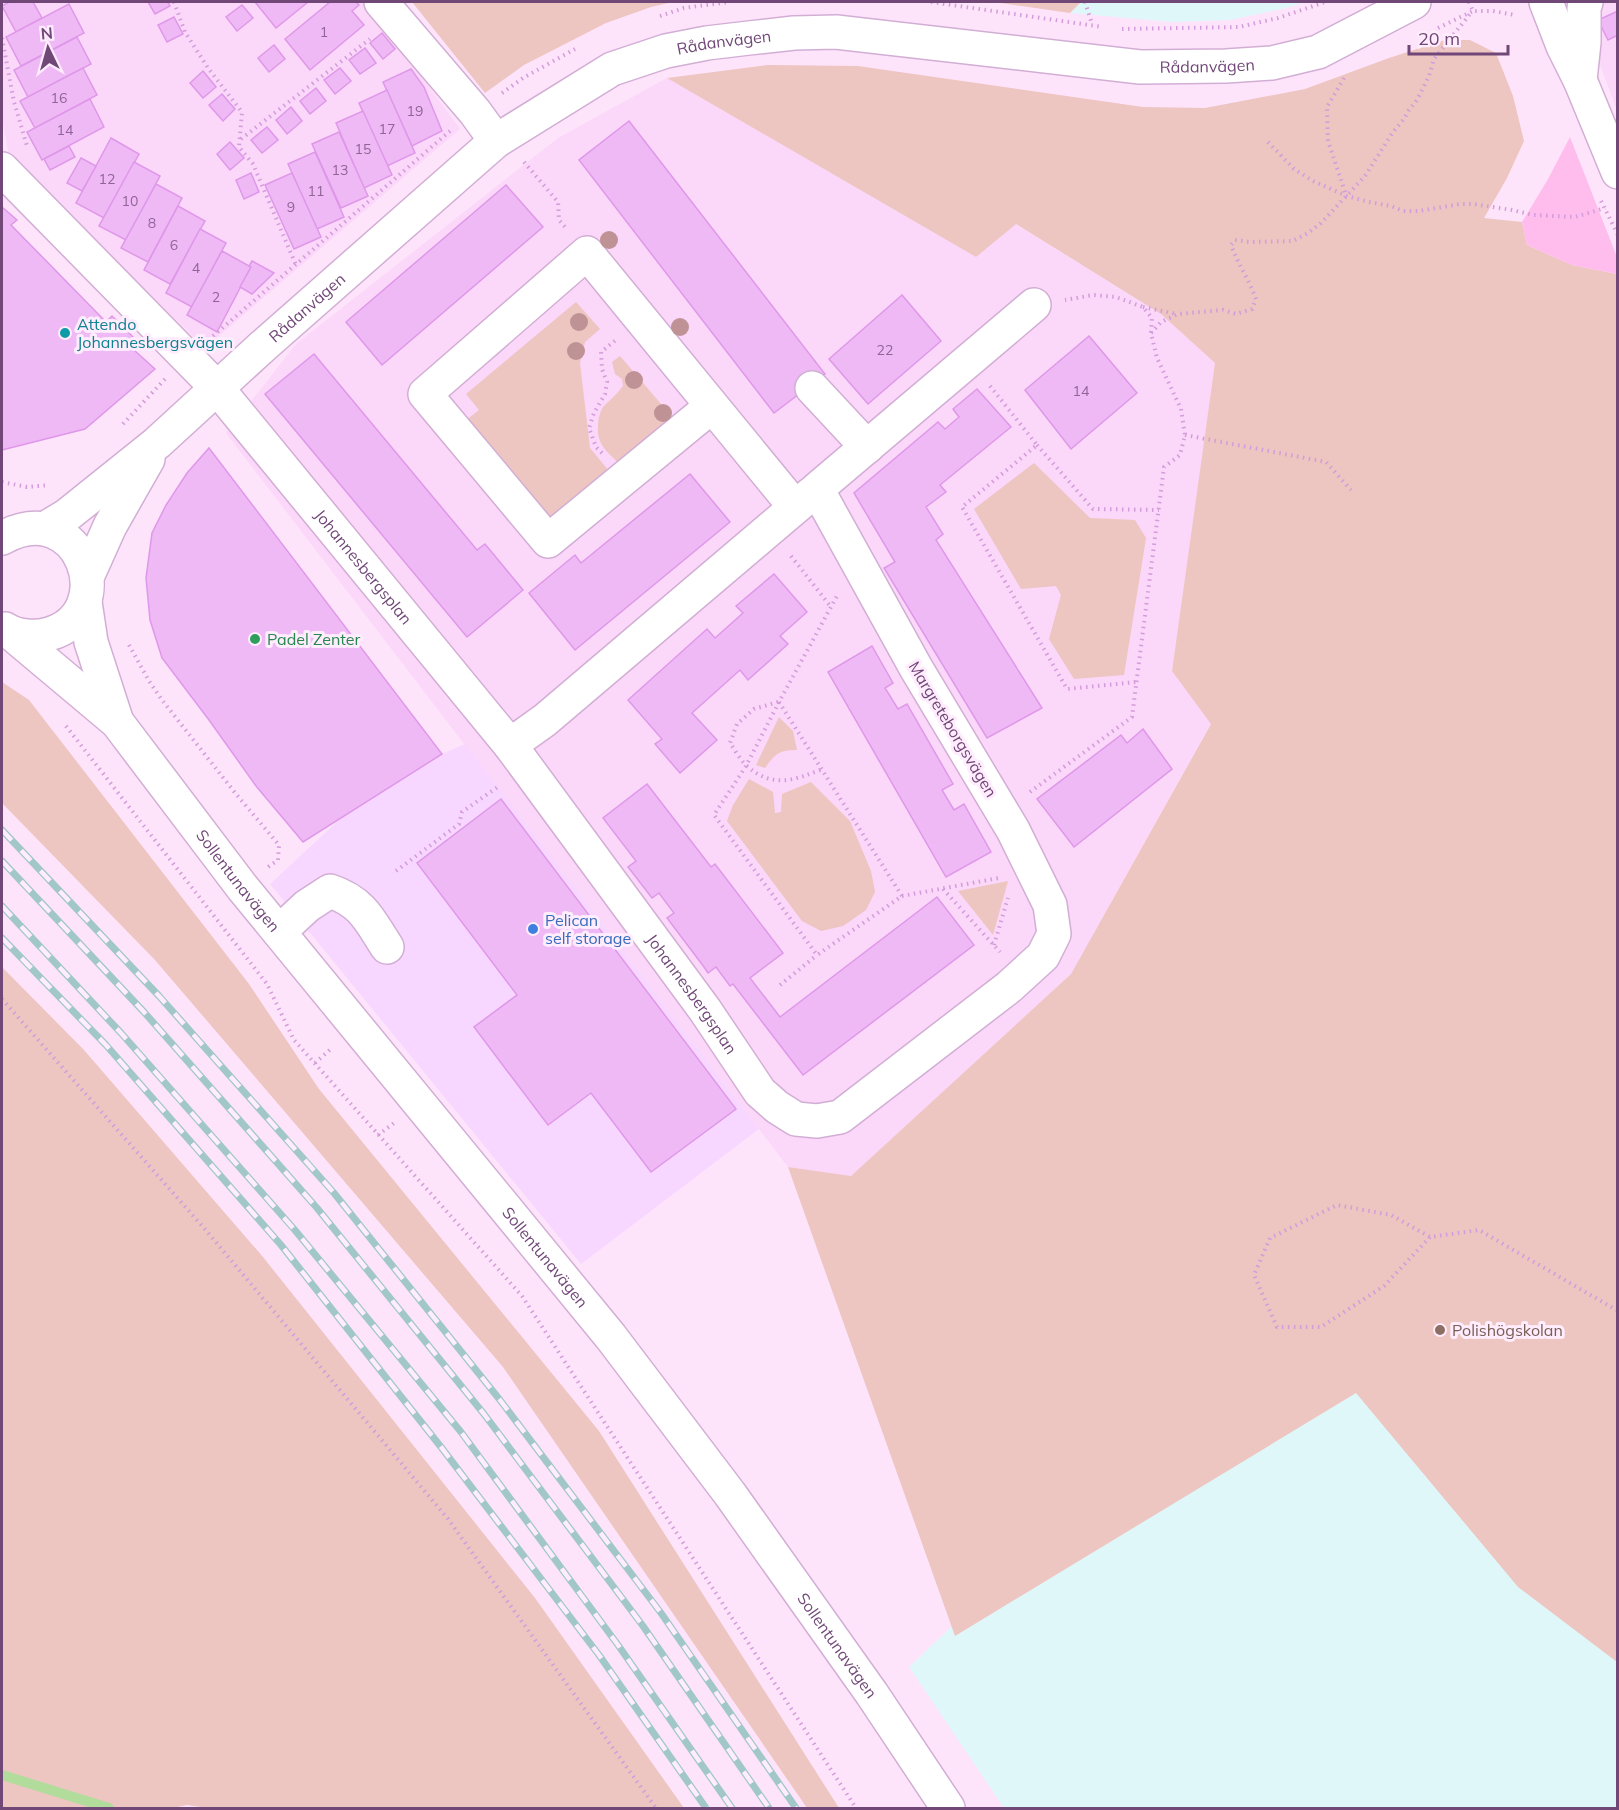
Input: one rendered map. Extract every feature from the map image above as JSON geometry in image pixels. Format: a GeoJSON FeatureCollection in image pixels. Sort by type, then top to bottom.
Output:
{"type":"FeatureCollection","features":[{"type":"Feature","properties":{"kind":"street","name":"Rådanvägen"},"geometry":{"type":"LineString","coordinates":[[2,538],[13,531],[39,528],[66,516],[157,443],[217,388],[612,69],[666,51],[706,43],[794,33],[837,32],[1140,67],[1237,66],[1272,63],[1318,52],[1414,2]]}},
{"type":"Feature","properties":{"kind":"street"},"geometry":{"type":"LineString","coordinates":[[1546,2],[1617,172]]}},
{"type":"Feature","properties":{"kind":"street"},"geometry":{"type":"LineString","coordinates":[[1580,80],[1586,2]]}},
{"type":"Feature","properties":{"kind":"street"},"geometry":{"type":"LineString","coordinates":[[389,10],[509,150]]}},
{"type":"Feature","properties":{"kind":"street","name":"Johannesbergsplan"},"geometry":{"type":"LineString","coordinates":[[2,169],[217,388],[518,756],[705,1010],[760,1092],[777,1107],[796,1119]]}},
{"type":"Feature","properties":{"kind":"street"},"geometry":{"type":"LineString","coordinates":[[587,253],[425,394],[548,541],[712,406]]}},
{"type":"Feature","properties":{"kind":"street","name":"Margreteborgsvägen"},"geometry":{"type":"LineString","coordinates":[[587,253],[712,406],[806,498],[857,561],[916,668],[1002,813],[1024,874],[1050,905],[1054,934],[1043,956],[1021,977],[840,1117],[817,1120],[796,1119]]}},
{"type":"Feature","properties":{"kind":"street"},"geometry":{"type":"LineString","coordinates":[[518,756],[545,720],[1034,305]]}},
{"type":"Feature","properties":{"kind":"street"},"geometry":{"type":"LineString","coordinates":[[812,388],[867,447]]}},
{"type":"Feature","properties":{"kind":"street","name":"Rådanvägen"},"geometry":{"type":"LineString","coordinates":[[6,630],[40,637],[58,632],[75,619],[110,526],[157,443]]}},
{"type":"Feature","properties":{"kind":"street"},"geometry":{"type":"LineString","coordinates":[[2,514],[67,539],[82,557],[86,588]]}},
{"type":"Feature","properties":{"kind":"street","name":"Sollentunavägen"},"geometry":{"type":"LineString","coordinates":[[86,588],[91,642],[117,722]]}},
{"type":"Feature","properties":{"kind":"street","name":"Sollentunavägen"},"geometry":{"type":"LineString","coordinates":[[6,630],[117,722],[242,887],[625,1356],[730,1494],[872,1694],[948,1809]]}},
{"type":"Feature","properties":{"kind":"street"},"geometry":{"type":"LineString","coordinates":[[279,932],[307,906],[330,891],[345,896],[366,913],[387,947]]}},
{"type":"Feature","properties":{"kind":"path"},"geometry":{"type":"LineString","coordinates":[[174,2],[185,32],[208,68],[242,112],[239,147],[253,164],[296,265]]}},
{"type":"Feature","properties":{"kind":"path"},"geometry":{"type":"LineString","coordinates":[[931,2],[1122,29],[1239,27],[1278,18],[1325,2]]}},
{"type":"Feature","properties":{"kind":"path"},"geometry":{"type":"LineString","coordinates":[[1085,2],[1092,24]]}},
{"type":"Feature","properties":{"kind":"path"},"geometry":{"type":"LineString","coordinates":[[241,140],[389,10]]}},
{"type":"Feature","properties":{"kind":"path"},"geometry":{"type":"LineString","coordinates":[[1034,305],[1093,295],[1116,297],[1143,307],[1178,314],[1223,309],[1236,314],[1252,309],[1256,299],[1231,245],[1235,240],[1293,241],[1321,223],[1347,196],[1365,176],[1417,100],[1429,76],[1434,59],[1473,11],[1432,30]]}},
{"type":"Feature","properties":{"kind":"path"},"geometry":{"type":"LineString","coordinates":[[2,38],[14,102],[28,150]]}},
{"type":"Feature","properties":{"kind":"path"},"geometry":{"type":"LineString","coordinates":[[1347,73],[1327,107],[1328,141],[1347,196]]}},
{"type":"Feature","properties":{"kind":"path"},"geometry":{"type":"LineString","coordinates":[[1268,142],[1294,168],[1313,181],[1347,196],[1403,211],[1473,204],[1533,215],[1575,217],[1605,208]]}},
{"type":"Feature","properties":{"kind":"path"},"geometry":{"type":"LineString","coordinates":[[509,150],[558,202],[559,220],[587,253]]}},
{"type":"Feature","properties":{"kind":"path"},"geometry":{"type":"LineString","coordinates":[[1002,813],[1132,717],[1164,467],[1180,455],[1185,435],[1181,409],[1157,358],[1150,333],[1152,318],[1143,307]]}},
{"type":"Feature","properties":{"kind":"path"},"geometry":{"type":"LineString","coordinates":[[1150,333],[1161,322],[1178,314]]}},
{"type":"Feature","properties":{"kind":"path"},"geometry":{"type":"LineString","coordinates":[[625,478],[596,447],[589,428],[594,413],[605,394],[607,382],[602,369],[601,352],[641,319]]}},
{"type":"Feature","properties":{"kind":"path"},"geometry":{"type":"LineString","coordinates":[[204,332],[212,338]]}},
{"type":"Feature","properties":{"kind":"path"},"geometry":{"type":"LineString","coordinates":[[969,360],[1037,445],[1093,509],[1159,510]]}},
{"type":"Feature","properties":{"kind":"path"},"geometry":{"type":"LineString","coordinates":[[1185,435],[1326,462],[1351,490]]}},
{"type":"Feature","properties":{"kind":"path"},"geometry":{"type":"LineString","coordinates":[[1037,445],[962,507],[1067,689],[1136,682]]}},
{"type":"Feature","properties":{"kind":"path"},"geometry":{"type":"LineString","coordinates":[[770,529],[831,607]]}},
{"type":"Feature","properties":{"kind":"path"},"geometry":{"type":"LineString","coordinates":[[818,955],[714,815],[746,766],[857,561]]}},
{"type":"Feature","properties":{"kind":"path"},"geometry":{"type":"LineString","coordinates":[[162,700],[279,845],[278,860]]}},
{"type":"Feature","properties":{"kind":"path"},"geometry":{"type":"LineString","coordinates":[[779,702],[754,709],[737,724],[730,743],[746,766],[770,781],[795,779],[823,770]]}},
{"type":"Feature","properties":{"kind":"path"},"geometry":{"type":"LineString","coordinates":[[779,702],[902,896]]}},
{"type":"Feature","properties":{"kind":"path"},"geometry":{"type":"LineString","coordinates":[[62,721],[267,984],[294,1040],[522,1296],[856,1809]]}},
{"type":"Feature","properties":{"kind":"path"},"geometry":{"type":"LineString","coordinates":[[396,871],[459,824],[462,812],[518,756]]}},
{"type":"Feature","properties":{"kind":"path"},"geometry":{"type":"LineString","coordinates":[[780,985],[818,955],[902,896],[1024,874]]}},
{"type":"Feature","properties":{"kind":"path"},"geometry":{"type":"LineString","coordinates":[[994,945],[1024,874]]}},
{"type":"Feature","properties":{"kind":"path"},"geometry":{"type":"LineString","coordinates":[[942,888],[1021,977]]}},
{"type":"Feature","properties":{"kind":"path"},"geometry":{"type":"LineString","coordinates":[[2,999],[204,1228],[448,1519],[656,1809]]}},
{"type":"Feature","properties":{"kind":"path"},"geometry":{"type":"LineString","coordinates":[[314,1063],[332,1048]]}},
{"type":"Feature","properties":{"kind":"path"},"geometry":{"type":"LineString","coordinates":[[378,1135],[395,1122]]}},
{"type":"Feature","properties":{"kind":"path"},"geometry":{"type":"LineString","coordinates":[[1430,1237],[1384,1286],[1321,1327],[1277,1327],[1254,1275],[1270,1238],[1337,1205],[1392,1215],[1430,1237],[1479,1230],[1617,1311]]}},
{"type":"Feature","properties":{"kind":"shaded area"},"geometry":{"type":"Polygon","coordinates":[[[2,2],[367,2],[460,129],[205,348],[10,160],[2,119],[2,2]]]}},
{"type":"Feature","properties":{"kind":"shaded area"},"geometry":{"type":"Polygon","coordinates":[[[412,2],[673,2],[651,7],[606,23],[524,65],[485,93],[412,2]]]}},
{"type":"Feature","properties":{"kind":"shaded area"},"geometry":{"type":"Polygon","coordinates":[[[993,2],[1081,2],[1070,13],[993,2]]]}},
{"type":"Feature","properties":{"kind":"shaded area"},"geometry":{"type":"Polygon","coordinates":[[[1081,2],[1305,2],[1230,20],[1172,22],[1070,13],[1081,2]]]}},
{"type":"Feature","properties":{"kind":"shaded area"},"geometry":{"type":"Polygon","coordinates":[[[1601,2],[1617,2],[1617,110],[1597,57],[1601,2]]]}},
{"type":"Feature","properties":{"kind":"shaded area"},"geometry":{"type":"Polygon","coordinates":[[[1445,40],[1470,40],[1496,53],[1513,96],[1524,141],[1507,178],[1484,218],[1522,222],[1527,245],[1572,265],[1617,274],[1617,1662],[1518,1587],[1356,1393],[955,1636],[788,1167],[851,1176],[1071,974],[1211,724],[1172,671],[1215,363],[1161,314],[1016,224],[976,257],[667,78],[768,65],[858,66],[1143,107],[1205,108],[1305,89],[1445,40]]]}},
{"type":"Feature","properties":{"kind":"shaded area"},"geometry":{"type":"Polygon","coordinates":[[[667,78],[976,257],[1015,224],[1161,314],[1215,363],[1172,671],[1211,723],[1071,974],[851,1176],[788,1167],[226,433],[296,344],[558,138],[667,78]]]}},
{"type":"Feature","properties":{"kind":"shaded area"},"geometry":{"type":"Polygon","coordinates":[[[576,302],[600,329],[585,342],[580,363],[590,448],[614,477],[548,532],[459,426],[479,410],[466,394],[576,302]]]}},
{"type":"Feature","properties":{"kind":"shaded area"},"geometry":{"type":"Polygon","coordinates":[[[620,356],[678,424],[624,468],[605,450],[598,433],[598,421],[603,407],[623,386],[622,379],[615,374],[612,362],[620,356]]]}},
{"type":"Feature","properties":{"kind":"shaded area"},"geometry":{"type":"Polygon","coordinates":[[[1034,463],[1090,518],[1135,520],[1146,538],[1124,675],[1074,679],[1049,639],[1061,595],[1056,586],[1021,589],[974,509],[1034,463]]]}},
{"type":"Feature","properties":{"kind":"shaded area"},"geometry":{"type":"Polygon","coordinates":[[[2,682],[29,700],[249,984],[319,1089],[599,1431],[839,1808],[807,1808],[503,1367],[155,960],[2,803],[2,682]]]}},
{"type":"Feature","properties":{"kind":"shaded area"},"geometry":{"type":"Polygon","coordinates":[[[779,717],[793,731],[797,750],[778,754],[765,768],[756,765],[779,717]]]}},
{"type":"Feature","properties":{"kind":"shaded area"},"geometry":{"type":"Polygon","coordinates":[[[465,744],[759,1129],[581,1264],[270,884],[340,819],[442,754],[465,744]]]}},
{"type":"Feature","properties":{"kind":"shaded area"},"geometry":{"type":"Polygon","coordinates":[[[749,779],[773,792],[775,813],[781,812],[782,794],[811,782],[850,821],[871,871],[875,892],[866,910],[843,926],[821,931],[802,921],[727,821],[733,805],[749,779]]]}},
{"type":"Feature","properties":{"kind":"shaded area"},"geometry":{"type":"Polygon","coordinates":[[[1008,881],[993,935],[958,891],[1008,881]]]}},
{"type":"Feature","properties":{"kind":"shaded area"},"geometry":{"type":"Polygon","coordinates":[[[2,967],[84,1050],[263,1257],[535,1598],[684,1808],[207,1808],[187,1805],[173,1808],[2,1808],[2,967]]]}},
{"type":"Feature","properties":{"kind":"shaded area","name":"Polishögskolan"},"geometry":{"type":"Polygon","coordinates":[[[1617,994],[1617,1808],[1004,1808],[909,1667],[1617,994]]]}},
{"type":"Feature","properties":{"kind":"sand"},"geometry":{"type":"Polygon","coordinates":[[[1570,137],[1617,257],[1617,274],[1572,265],[1527,245],[1522,222],[1570,137]]]}},
{"type":"Feature","properties":{"kind":"building"},"geometry":{"type":"Polygon","coordinates":[[[9,2],[33,2],[42,18],[16,32],[2,6],[9,2]]]}},
{"type":"Feature","properties":{"kind":"building"},"geometry":{"type":"Polygon","coordinates":[[[148,2],[168,2],[170,6],[155,14],[148,2]]]}},
{"type":"Feature","properties":{"kind":"building"},"geometry":{"type":"Polygon","coordinates":[[[255,2],[308,2],[276,28],[255,2]]]}},
{"type":"Feature","properties":{"kind":"building"},"geometry":{"type":"Polygon","coordinates":[[[330,2],[356,2],[359,5],[352,11],[364,25],[310,70],[285,39],[330,2]]]}},
{"type":"Feature","properties":{"kind":"building"},"geometry":{"type":"Polygon","coordinates":[[[69,4],[84,33],[21,66],[6,37],[69,4]]]}},
{"type":"Feature","properties":{"kind":"building"},"geometry":{"type":"Polygon","coordinates":[[[242,5],[253,18],[237,31],[226,17],[242,5]]]}},
{"type":"Feature","properties":{"kind":"building"},"geometry":{"type":"Polygon","coordinates":[[[1618,11],[1618,35],[1608,40],[1598,20],[1618,11]]]}},
{"type":"Feature","properties":{"kind":"building"},"geometry":{"type":"Polygon","coordinates":[[[174,17],[183,34],[167,42],[158,25],[174,17]]]}},
{"type":"Feature","properties":{"kind":"building"},"geometry":{"type":"Polygon","coordinates":[[[382,33],[395,49],[383,59],[370,43],[382,33]]]}},
{"type":"Feature","properties":{"kind":"building"},"geometry":{"type":"Polygon","coordinates":[[[77,37],[91,64],[28,97],[14,70],[77,37]]]}},
{"type":"Feature","properties":{"kind":"building"},"geometry":{"type":"Polygon","coordinates":[[[274,45],[285,59],[269,72],[258,58],[274,45]]]}},
{"type":"Feature","properties":{"kind":"building"},"geometry":{"type":"Polygon","coordinates":[[[365,48],[376,63],[360,74],[349,60],[365,48]]]}},
{"type":"Feature","properties":{"kind":"building"},"geometry":{"type":"Polygon","coordinates":[[[83,68],[97,95],[35,128],[20,101],[83,68]]]}},
{"type":"Feature","properties":{"kind":"building"},"geometry":{"type":"Polygon","coordinates":[[[340,68],[351,81],[335,94],[324,80],[340,68]]]}},
{"type":"Feature","properties":{"kind":"building"},"geometry":{"type":"Polygon","coordinates":[[[411,69],[424,87],[442,131],[412,146],[383,82],[411,69]]]}},
{"type":"Feature","properties":{"kind":"building"},"geometry":{"type":"Polygon","coordinates":[[[203,71],[216,87],[203,98],[190,83],[203,71]]]}},
{"type":"Feature","properties":{"kind":"building"},"geometry":{"type":"Polygon","coordinates":[[[316,88],[326,101],[310,114],[300,101],[316,88]]]}},
{"type":"Feature","properties":{"kind":"building"},"geometry":{"type":"Polygon","coordinates":[[[387,90],[415,153],[387,166],[359,103],[387,90]]]}},
{"type":"Feature","properties":{"kind":"building"},"geometry":{"type":"Polygon","coordinates":[[[222,94],[235,109],[223,121],[209,105],[222,94]]]}},
{"type":"Feature","properties":{"kind":"building"},"geometry":{"type":"Polygon","coordinates":[[[90,99],[104,127],[42,160],[27,132],[90,99]]]}},
{"type":"Feature","properties":{"kind":"building"},"geometry":{"type":"Polygon","coordinates":[[[291,107],[302,121],[287,134],[276,120],[291,107]]]}},
{"type":"Feature","properties":{"kind":"building"},"geometry":{"type":"Polygon","coordinates":[[[363,111],[392,175],[364,188],[336,123],[363,111]]]}},
{"type":"Feature","properties":{"kind":"building"},"geometry":{"type":"Polygon","coordinates":[[[629,121],[825,374],[774,413],[579,160],[629,121]]]}},
{"type":"Feature","properties":{"kind":"building"},"geometry":{"type":"Polygon","coordinates":[[[267,127],[278,140],[262,153],[251,140],[267,127]]]}},
{"type":"Feature","properties":{"kind":"building"},"geometry":{"type":"Polygon","coordinates":[[[339,132],[368,196],[341,208],[312,144],[339,132]]]}},
{"type":"Feature","properties":{"kind":"building"},"geometry":{"type":"Polygon","coordinates":[[[111,138],[139,154],[104,218],[76,203],[111,138]]]}},
{"type":"Feature","properties":{"kind":"building"},"geometry":{"type":"Polygon","coordinates":[[[230,142],[244,158],[230,170],[217,154],[230,142]]]}},
{"type":"Feature","properties":{"kind":"building"},"geometry":{"type":"Polygon","coordinates":[[[69,146],[75,157],[50,170],[44,159],[69,146]]]}},
{"type":"Feature","properties":{"kind":"building"},"geometry":{"type":"Polygon","coordinates":[[[315,152],[344,217],[317,229],[288,164],[315,152]]]}},
{"type":"Feature","properties":{"kind":"building"},"geometry":{"type":"Polygon","coordinates":[[[81,158],[96,166],[82,191],[67,183],[81,158]]]}},
{"type":"Feature","properties":{"kind":"building"},"geometry":{"type":"Polygon","coordinates":[[[134,162],[160,176],[126,240],[99,226],[134,162]]]}},
{"type":"Feature","properties":{"kind":"building"},"geometry":{"type":"Polygon","coordinates":[[[251,173],[259,192],[244,199],[236,180],[251,173]]]}},
{"type":"Feature","properties":{"kind":"building"},"geometry":{"type":"Polygon","coordinates":[[[292,173],[321,237],[294,249],[265,185],[292,173]]]}},
{"type":"Feature","properties":{"kind":"building"},"geometry":{"type":"Polygon","coordinates":[[[156,184],[182,198],[148,262],[121,248],[156,184]]]}},
{"type":"Feature","properties":{"kind":"building"},"geometry":{"type":"Polygon","coordinates":[[[506,185],[543,227],[382,365],[346,322],[506,185]]]}},
{"type":"Feature","properties":{"kind":"building"},"geometry":{"type":"Polygon","coordinates":[[[178,206],[205,221],[170,284],[144,270],[178,206]]]}},
{"type":"Feature","properties":{"kind":"building","name":"Attendo Johannesbergsvägen"},"geometry":{"type":"Polygon","coordinates":[[[2,207],[17,220],[11,225],[106,322],[112,316],[140,344],[134,350],[155,369],[85,429],[2,450],[2,207]]]}},
{"type":"Feature","properties":{"kind":"building"},"geometry":{"type":"Polygon","coordinates":[[[200,229],[226,243],[192,307],[166,293],[200,229]]]}},
{"type":"Feature","properties":{"kind":"building"},"geometry":{"type":"Polygon","coordinates":[[[222,251],[251,267],[217,332],[187,315],[222,251]]]}},
{"type":"Feature","properties":{"kind":"building"},"geometry":{"type":"Polygon","coordinates":[[[252,261],[274,273],[252,294],[240,287],[252,261]]]}},
{"type":"Feature","properties":{"kind":"building"},"geometry":{"type":"Polygon","coordinates":[[[902,295],[941,341],[868,404],[829,359],[902,295]]]}},
{"type":"Feature","properties":{"kind":"building"},"geometry":{"type":"Polygon","coordinates":[[[1089,336],[1137,393],[1071,449],[1025,390],[1089,336]]]}},
{"type":"Feature","properties":{"kind":"building"},"geometry":{"type":"Polygon","coordinates":[[[314,354],[477,550],[485,544],[523,590],[467,637],[265,394],[314,354]]]}},
{"type":"Feature","properties":{"kind":"building"},"geometry":{"type":"Polygon","coordinates":[[[977,389],[1011,427],[940,485],[946,492],[926,507],[943,534],[936,540],[1042,708],[987,738],[884,568],[895,562],[854,493],[938,422],[945,429],[959,417],[953,409],[977,389]]]}},
{"type":"Feature","properties":{"kind":"building","name":"Padel Zenter"},"geometry":{"type":"Polygon","coordinates":[[[209,448],[442,754],[303,842],[256,786],[162,658],[150,620],[146,578],[152,533],[166,505],[187,473],[209,448]]]}},
{"type":"Feature","properties":{"kind":"building"},"geometry":{"type":"Polygon","coordinates":[[[690,474],[730,522],[575,650],[529,593],[575,555],[581,563],[690,474]]]}},
{"type":"Feature","properties":{"kind":"building"},"geometry":{"type":"Polygon","coordinates":[[[774,574],[807,612],[780,636],[788,644],[748,680],[740,670],[692,713],[717,740],[680,773],[655,744],[662,739],[628,700],[707,629],[715,638],[743,613],[736,606],[774,574]]]}},
{"type":"Feature","properties":{"kind":"building"},"geometry":{"type":"Polygon","coordinates":[[[872,646],[893,683],[885,688],[898,709],[907,704],[953,784],[942,790],[954,810],[964,804],[991,852],[946,877],[828,672],[872,646]]]}},
{"type":"Feature","properties":{"kind":"building"},"geometry":{"type":"Polygon","coordinates":[[[1143,729],[1172,769],[1074,847],[1037,799],[1121,735],[1127,743],[1143,729]]]}},
{"type":"Feature","properties":{"kind":"building"},"geometry":{"type":"Polygon","coordinates":[[[647,784],[711,867],[715,864],[783,953],[750,978],[780,1017],[937,897],[974,945],[803,1075],[733,984],[730,986],[716,967],[708,973],[667,918],[674,913],[659,893],[652,898],[628,867],[636,861],[603,818],[647,784]]]}},
{"type":"Feature","properties":{"kind":"building","name":"Pelican self storage"},"geometry":{"type":"Polygon","coordinates":[[[501,799],[736,1109],[651,1172],[591,1093],[548,1125],[474,1027],[517,995],[417,863],[501,799]]]}},
{"type":"Feature","properties":{"kind":"waterway"},"geometry":{"type":"LineString","coordinates":[[2,1775],[109,1808]]}},
{"type":"Feature","properties":{"kind":"railway"},"geometry":{"type":"LineString","coordinates":[[2,830],[159,996],[334,1193],[500,1400],[661,1613],[796,1808]]}},
{"type":"Feature","properties":{"kind":"railway"},"geometry":{"type":"LineString","coordinates":[[2,861],[144,1012],[317,1208],[484,1414],[643,1626],[769,1808]]}},
{"type":"Feature","properties":{"kind":"railway"},"geometry":{"type":"LineString","coordinates":[[2,906],[121,1033],[294,1229],[461,1432],[618,1645],[732,1808]]}},
{"type":"Feature","properties":{"kind":"railway"},"geometry":{"type":"LineString","coordinates":[[2,938],[106,1045],[281,1245],[441,1447],[599,1655],[706,1808]]}},
{"type":"Feature","properties":{"kind":"place","name":"Attendo Johannesbergsvägen"},"geometry":{"type":"Point","coordinates":[65,333]}},
{"type":"Feature","properties":{"kind":"place","name":"Padel Zenter"},"geometry":{"type":"Point","coordinates":[255,639]}},
{"type":"Feature","properties":{"kind":"place","name":"Pelican self storage"},"geometry":{"type":"Point","coordinates":[533,929]}},
{"type":"Feature","properties":{"kind":"place","name":"Polishögskolan"},"geometry":{"type":"Point","coordinates":[1440,1330]}}]}
